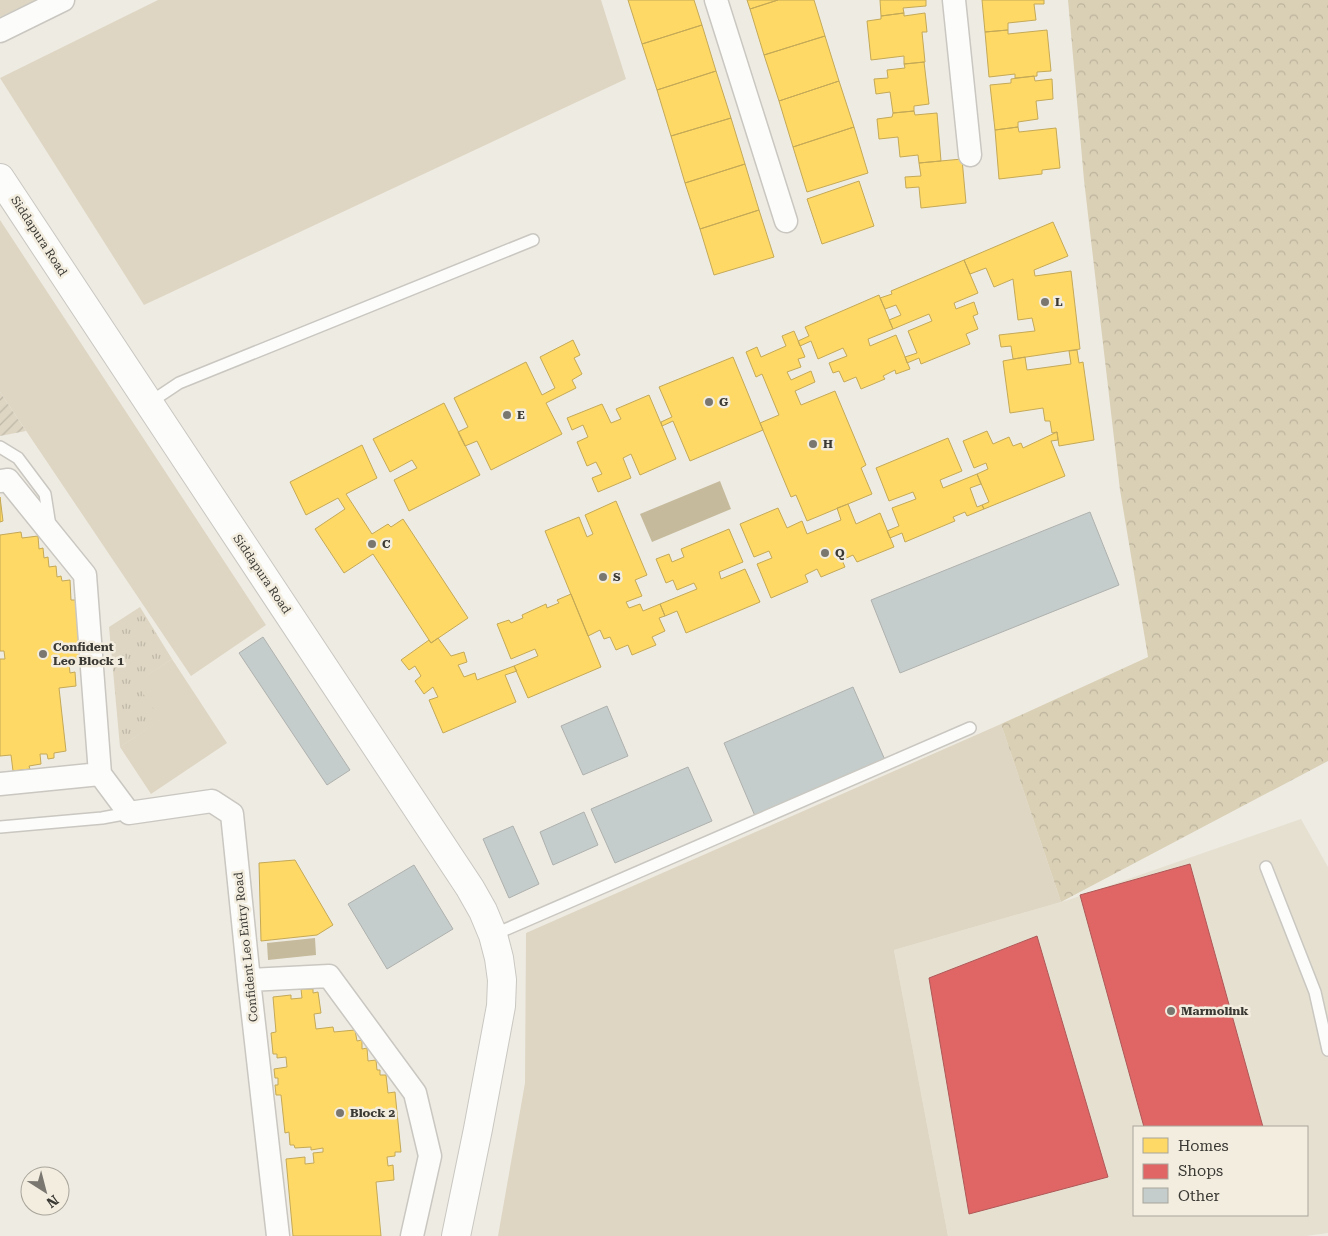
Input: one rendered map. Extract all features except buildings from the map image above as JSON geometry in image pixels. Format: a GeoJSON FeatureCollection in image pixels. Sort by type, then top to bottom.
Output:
{"type":"FeatureCollection","features":[{"type":"Feature","properties":{"kind":"street"},"geometry":{"type":"LineString","coordinates":[[0,31],[63,0]]}},
{"type":"Feature","properties":{"kind":"street"},"geometry":{"type":"LineString","coordinates":[[716,0],[786,221]]}},
{"type":"Feature","properties":{"kind":"street"},"geometry":{"type":"LineString","coordinates":[[954,0],[970,155]]}},
{"type":"Feature","properties":{"kind":"street","name":"Siddapura Road"},"geometry":{"type":"LineString","coordinates":[[0,178],[470,888],[483,911],[493,935],[499,958],[502,980],[501,1006],[456,1236]]}},
{"type":"Feature","properties":{"kind":"street"},"geometry":{"type":"LineString","coordinates":[[0,481],[8,480],[85,575],[100,774],[129,813]]}},
{"type":"Feature","properties":{"kind":"street"},"geometry":{"type":"LineString","coordinates":[[0,784],[100,774]]}},
{"type":"Feature","properties":{"kind":"street","name":"Confident Leo Entry Road"},"geometry":{"type":"LineString","coordinates":[[129,813],[212,801],[232,814],[278,1236]]}},
{"type":"Feature","properties":{"kind":"street"},"geometry":{"type":"LineString","coordinates":[[249,980],[329,976],[415,1093],[430,1156],[412,1236]]}},
{"type":"Feature","properties":{"kind":"lane"},"geometry":{"type":"LineString","coordinates":[[149,403],[179,383],[533,240]]}},
{"type":"Feature","properties":{"kind":"lane"},"geometry":{"type":"LineString","coordinates":[[0,447],[18,458],[45,494],[51,532]]}},
{"type":"Feature","properties":{"kind":"lane"},"geometry":{"type":"LineString","coordinates":[[493,935],[970,728]]}},
{"type":"Feature","properties":{"kind":"lane"},"geometry":{"type":"LineString","coordinates":[[0,827],[102,818],[129,813]]}},
{"type":"Feature","properties":{"kind":"lane"},"geometry":{"type":"LineString","coordinates":[[1266,867],[1315,992],[1328,1050]]}},
{"type":"Feature","properties":{"kind":"shaded area"},"geometry":{"type":"Polygon","coordinates":[[[720,481],[731,509],[652,542],[640,514],[720,481]]]}},
{"type":"Feature","properties":{"kind":"shaded area"},"geometry":{"type":"Polygon","coordinates":[[[1301,819],[1328,867],[1328,1233],[1306,1236],[948,1236],[894,950],[1068,900],[1301,819]]]}},
{"type":"Feature","properties":{"kind":"shaded area"},"geometry":{"type":"Polygon","coordinates":[[[315,938],[316,955],[268,960],[267,943],[315,938]]]}},
{"type":"Feature","properties":{"kind":"green space"},"geometry":{"type":"Polygon","coordinates":[[[0,0],[37,0],[0,17],[0,0]]]}},
{"type":"Feature","properties":{"kind":"green space"},"geometry":{"type":"Polygon","coordinates":[[[158,0],[601,0],[626,79],[144,305],[0,78],[158,0]]]}},
{"type":"Feature","properties":{"kind":"green space"},"geometry":{"type":"Polygon","coordinates":[[[1068,0],[1328,0],[1328,761],[1061,902],[1001,724],[1148,657],[1120,490],[1084,180],[1068,0]]]}},
{"type":"Feature","properties":{"kind":"green space"},"geometry":{"type":"Polygon","coordinates":[[[0,220],[266,625],[191,676],[0,392],[0,220]]]}},
{"type":"Feature","properties":{"kind":"green space"},"geometry":{"type":"Polygon","coordinates":[[[0,392],[26,431],[0,436],[0,392]]]}},
{"type":"Feature","properties":{"kind":"green space"},"geometry":{"type":"Polygon","coordinates":[[[140,607],[172,659],[136,683],[161,720],[120,747],[109,627],[140,607]]]}},
{"type":"Feature","properties":{"kind":"green space"},"geometry":{"type":"Polygon","coordinates":[[[172,659],[227,743],[151,794],[120,747],[160,720],[135,683],[172,659]]]}},
{"type":"Feature","properties":{"kind":"green space"},"geometry":{"type":"Polygon","coordinates":[[[1001,724],[1061,902],[894,950],[948,1236],[498,1236],[525,1083],[526,933],[1001,724]]]}},
{"type":"Feature","properties":{"kind":"place","name":"L"},"geometry":{"type":"Point","coordinates":[1045,302]}},
{"type":"Feature","properties":{"kind":"place","name":"G"},"geometry":{"type":"Point","coordinates":[709,402]}},
{"type":"Feature","properties":{"kind":"place","name":"E"},"geometry":{"type":"Point","coordinates":[507,415]}},
{"type":"Feature","properties":{"kind":"place","name":"H"},"geometry":{"type":"Point","coordinates":[813,444]}},
{"type":"Feature","properties":{"kind":"place","name":"C"},"geometry":{"type":"Point","coordinates":[372,544]}},
{"type":"Feature","properties":{"kind":"place","name":"Q"},"geometry":{"type":"Point","coordinates":[825,553]}},
{"type":"Feature","properties":{"kind":"place","name":"S"},"geometry":{"type":"Point","coordinates":[603,577]}},
{"type":"Feature","properties":{"kind":"place","name":"Confident Leo Block 1"},"geometry":{"type":"Point","coordinates":[43,654]}},
{"type":"Feature","properties":{"kind":"place","name":"Marmolink"},"geometry":{"type":"Point","coordinates":[1171,1011]}},
{"type":"Feature","properties":{"kind":"place","name":"Block 2"},"geometry":{"type":"Point","coordinates":[340,1113]}}]}
